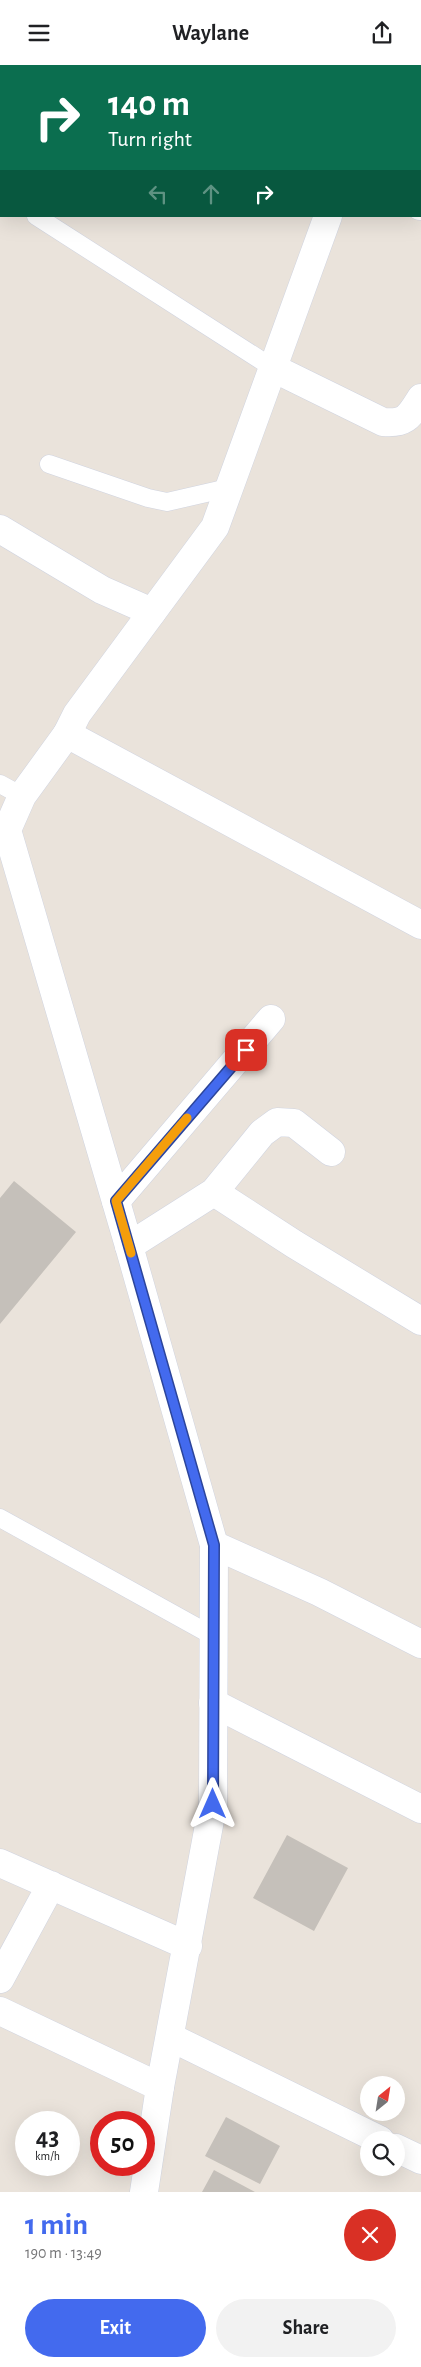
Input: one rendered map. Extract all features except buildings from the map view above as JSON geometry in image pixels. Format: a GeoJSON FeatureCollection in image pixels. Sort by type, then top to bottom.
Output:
{"type":"FeatureCollection","features":[{"type":"Feature","properties":{"kind":"street"},"geometry":{"type":"LineString","coordinates":[[144,2192],[160,2087],[188,1946],[213,1804],[214,1545],[130,1246],[3,836],[11,790],[67,734],[77,714],[215,527],[328,217]]}},
{"type":"Feature","properties":{"kind":"street"},"geometry":{"type":"LineString","coordinates":[[272,368],[383,422],[398,424],[408,417],[421,398]]}},
{"type":"Feature","properties":{"kind":"street"},"geometry":{"type":"LineString","coordinates":[[0,529],[102,590],[152,612]]}},
{"type":"Feature","properties":{"kind":"street"},"geometry":{"type":"LineString","coordinates":[[67,734],[421,925]]}},
{"type":"Feature","properties":{"kind":"street"},"geometry":{"type":"LineString","coordinates":[[116,1201],[271,1019]]}},
{"type":"Feature","properties":{"kind":"street"},"geometry":{"type":"LineString","coordinates":[[130,1246],[214,1192],[262,1133],[277,1122],[294,1123],[331,1152]]}},
{"type":"Feature","properties":{"kind":"street"},"geometry":{"type":"LineString","coordinates":[[214,1192],[294,1244],[421,1321]]}},
{"type":"Feature","properties":{"kind":"street"},"geometry":{"type":"LineString","coordinates":[[214,1545],[319,1592],[421,1644]]}},
{"type":"Feature","properties":{"kind":"street"},"geometry":{"type":"LineString","coordinates":[[213,1703],[421,1809]]}},
{"type":"Feature","properties":{"kind":"street"},"geometry":{"type":"LineString","coordinates":[[0,1863],[188,1946]]}},
{"type":"Feature","properties":{"kind":"street"},"geometry":{"type":"LineString","coordinates":[[0,1979],[51,1885]]}},
{"type":"Feature","properties":{"kind":"street"},"geometry":{"type":"LineString","coordinates":[[0,2011],[160,2087]]}},
{"type":"Feature","properties":{"kind":"street"},"geometry":{"type":"LineString","coordinates":[[170,2037],[362,2131]]}},
{"type":"Feature","properties":{"kind":"street"},"geometry":{"type":"LineString","coordinates":[[405,2152],[421,2160]]}},
{"type":"Feature","properties":{"kind":"lane"},"geometry":{"type":"LineString","coordinates":[[38,217],[272,368]]}},
{"type":"Feature","properties":{"kind":"lane"},"geometry":{"type":"LineString","coordinates":[[49,464],[148,498],[167,502],[228,488]]}},
{"type":"Feature","properties":{"kind":"lane"},"geometry":{"type":"LineString","coordinates":[[0,1518],[213,1636]]}},
{"type":"Feature","properties":{"kind":"slow traffic"},"geometry":{"type":"LineString","coordinates":[[131,1253],[116,1201],[187,1118]]}},
{"type":"Feature","properties":{"kind":"route"},"geometry":{"type":"LineString","coordinates":[[213,1804],[214,1545],[116,1201],[246,1050]]}}]}
